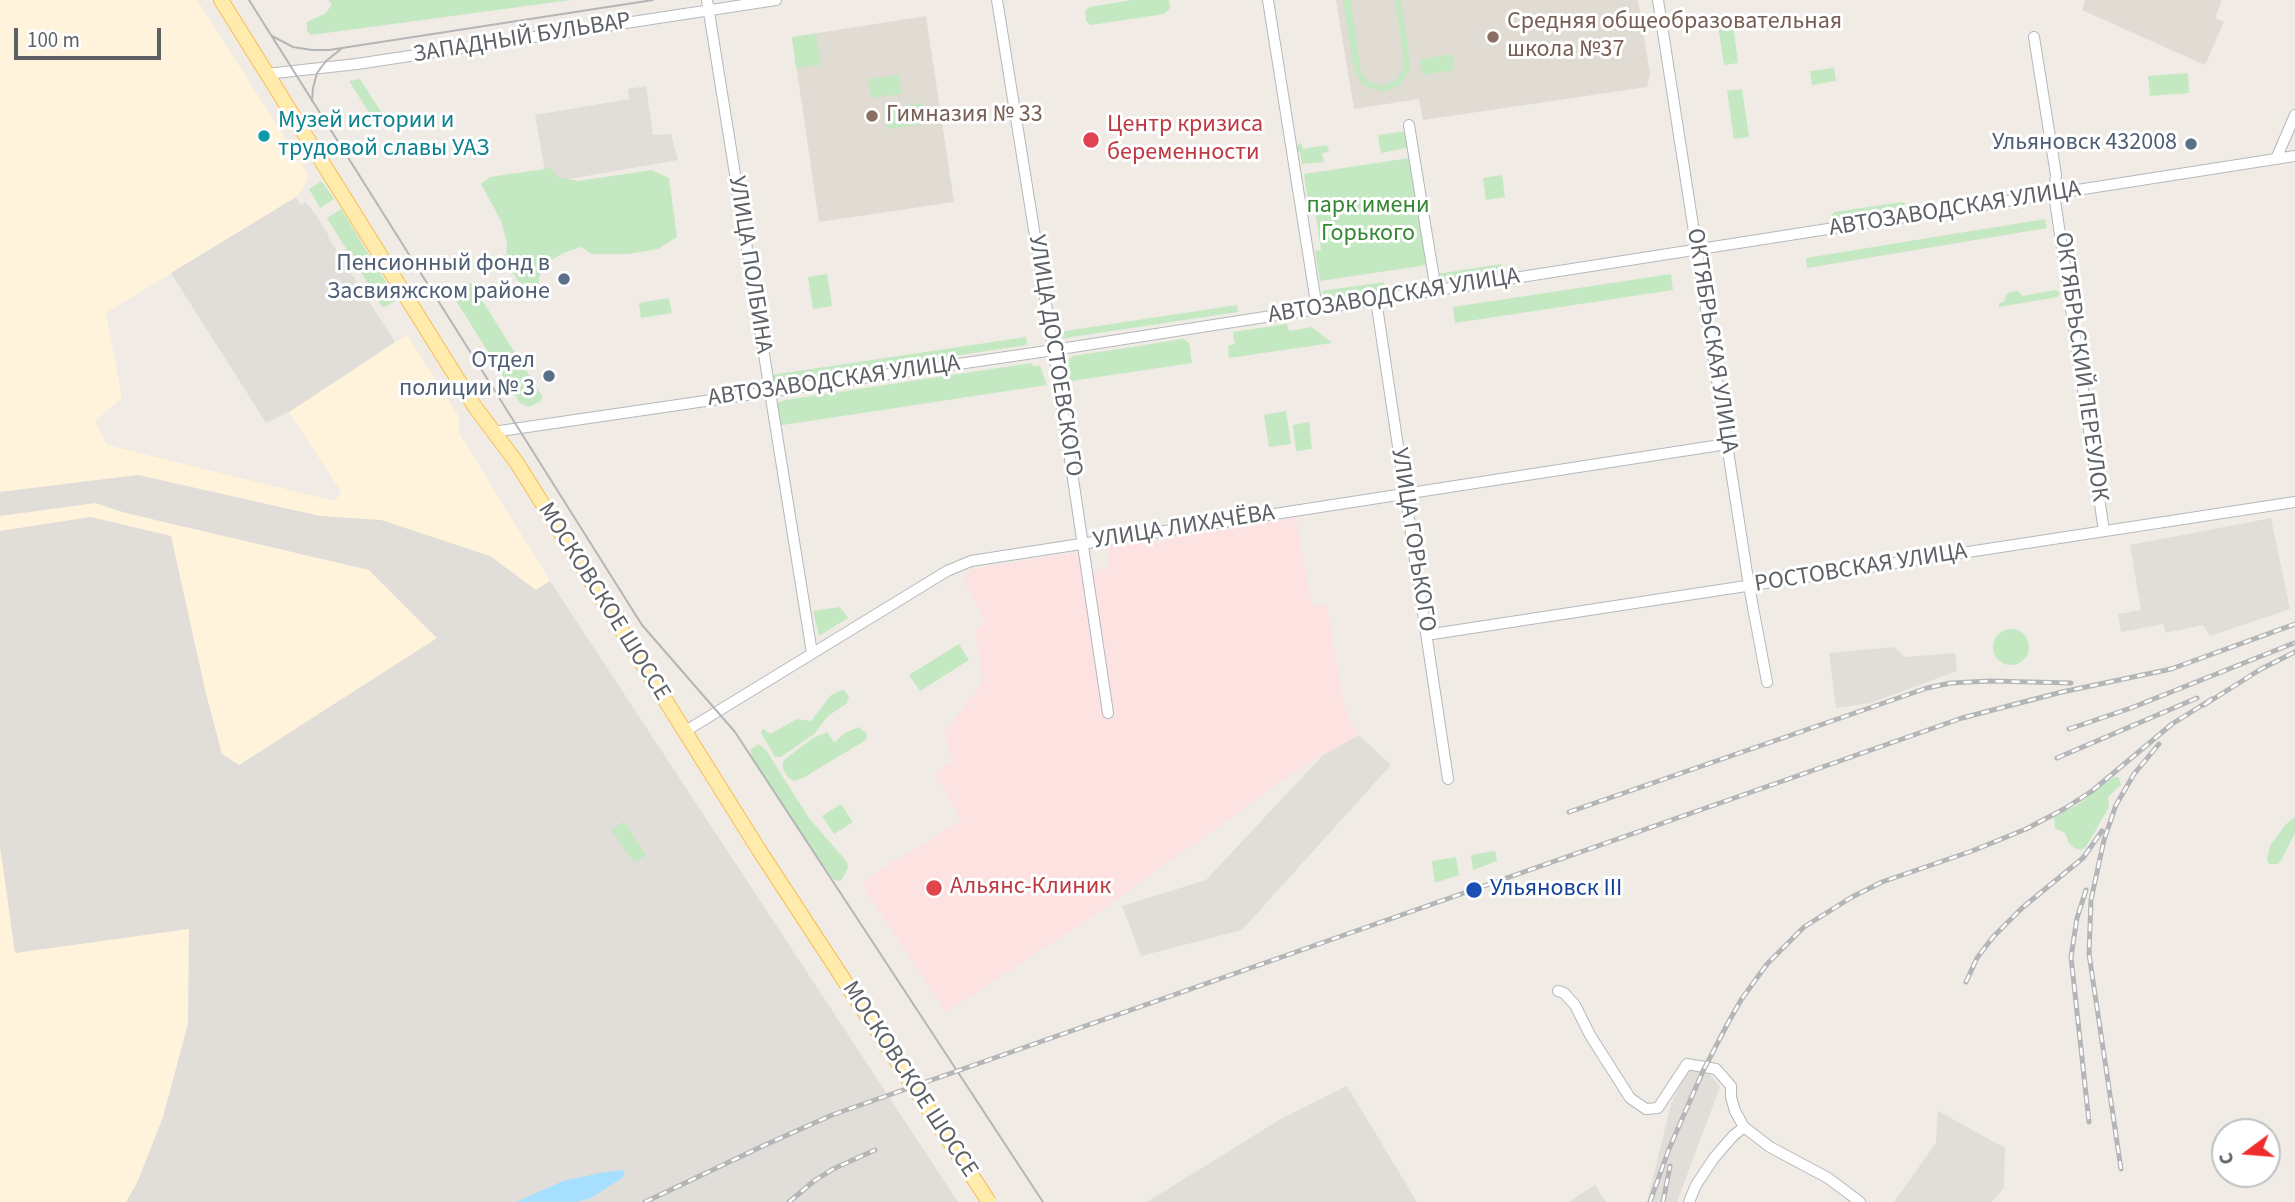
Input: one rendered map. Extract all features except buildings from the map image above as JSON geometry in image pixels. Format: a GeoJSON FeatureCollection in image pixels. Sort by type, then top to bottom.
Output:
{"type":"FeatureCollection","features":[{"type":"Feature","properties":{"kind":"main road","name":"МОСКОВСКОЕ ШОССЕ"},"geometry":{"type":"LineString","coordinates":[[221,0],[493,432],[517,463],[759,850],[989,1202]]}},
{"type":"Feature","properties":{"kind":"street","name":"ЗАПАДНЫЙ БУЛЬВАР"},"geometry":{"type":"LineString","coordinates":[[266,74],[348,65],[707,5],[776,0]]}},
{"type":"Feature","properties":{"kind":"street","name":"УЛИЦА ДОСТОЕВСКОГО"},"geometry":{"type":"LineString","coordinates":[[997,0],[1054,350],[1108,713]]}},
{"type":"Feature","properties":{"kind":"street"},"geometry":{"type":"LineString","coordinates":[[1268,0],[1317,309]]}},
{"type":"Feature","properties":{"kind":"street","name":"ОКТЯБРЬСКАЯ УЛИЦА"},"geometry":{"type":"LineString","coordinates":[[1658,0],[1749,586],[1767,682]]}},
{"type":"Feature","properties":{"kind":"street","name":"УЛИЦА ПОЛБИНА"},"geometry":{"type":"LineString","coordinates":[[707,5],[812,653]]}},
{"type":"Feature","properties":{"kind":"street","name":"ОКТЯБРЬСКИЙ ПЕРЕУЛОК"},"geometry":{"type":"LineString","coordinates":[[2034,37],[2056,175],[2054,194],[2104,531]]}},
{"type":"Feature","properties":{"kind":"street"},"geometry":{"type":"LineString","coordinates":[[2276,159],[2295,115]]}},
{"type":"Feature","properties":{"kind":"street"},"geometry":{"type":"LineString","coordinates":[[1409,125],[1436,291]]}},
{"type":"Feature","properties":{"kind":"street","name":"АВТОЗАВОДСКАЯ УЛИЦА"},"geometry":{"type":"LineString","coordinates":[[493,432],[1054,350],[2295,156]]}},
{"type":"Feature","properties":{"kind":"street","name":"УЛИЦА ГОРЬКОГО"},"geometry":{"type":"LineString","coordinates":[[1376,300],[1448,779]]}},
{"type":"Feature","properties":{"kind":"street","name":"УЛИЦА ЛИХАЧЁВА"},"geometry":{"type":"LineString","coordinates":[[684,732],[955,566],[971,561],[1727,444]]}},
{"type":"Feature","properties":{"kind":"street","name":"РОСТОВСКАЯ УЛИЦА"},"geometry":{"type":"LineString","coordinates":[[1426,635],[2295,502]]}},
{"type":"Feature","properties":{"kind":"street"},"geometry":{"type":"LineString","coordinates":[[1558,991],[1564,993],[1575,1005],[1590,1035],[1630,1098],[1646,1109],[1658,1108],[1687,1064],[1716,1069],[1731,1086],[1735,1111],[1744,1127],[1770,1147],[1828,1178],[1860,1202]]}},
{"type":"Feature","properties":{"kind":"street"},"geometry":{"type":"LineString","coordinates":[[1689,1202],[1696,1185],[1714,1158],[1744,1127]]}},
{"type":"Feature","properties":{"kind":"shaded area"},"geometry":{"type":"Polygon","coordinates":[[[0,0],[197,0],[308,174],[304,187],[296,197],[106,313],[122,398],[95,421],[107,445],[334,501],[342,493],[289,412],[407,335],[459,417],[459,433],[550,581],[536,590],[490,556],[381,520],[320,516],[138,475],[0,492],[0,0]]]}},
{"type":"Feature","properties":{"kind":"shaded area","name":"Средняя общеобразовательная школа №37"},"geometry":{"type":"Polygon","coordinates":[[[1336,0],[1638,0],[1650,74],[1647,87],[1423,120],[1419,99],[1354,109],[1336,0]]]}},
{"type":"Feature","properties":{"kind":"shaded area"},"geometry":{"type":"Polygon","coordinates":[[[2085,0],[2222,0],[2215,18],[2224,22],[2205,65],[2082,10],[2085,0]]]}},
{"type":"Feature","properties":{"kind":"shaded area","name":"Гимназия № 33"},"geometry":{"type":"Polygon","coordinates":[[[926,16],[954,202],[819,222],[792,37],[926,16]]]}},
{"type":"Feature","properties":{"kind":"shaded area"},"geometry":{"type":"Polygon","coordinates":[[[646,86],[653,135],[671,134],[678,160],[547,183],[535,115],[629,99],[628,89],[646,86]]]}},
{"type":"Feature","properties":{"kind":"shaded area"},"geometry":{"type":"Polygon","coordinates":[[[296,197],[301,205],[306,202],[318,218],[395,342],[289,412],[266,423],[171,273],[296,197]]]}},
{"type":"Feature","properties":{"kind":"shaded area"},"geometry":{"type":"Polygon","coordinates":[[[138,475],[320,516],[381,520],[490,556],[536,590],[550,581],[958,1202],[126,1202],[137,1183],[163,1117],[188,1024],[189,929],[15,953],[0,846],[0,531],[91,517],[171,536],[222,754],[239,765],[437,638],[369,570],[126,513],[95,503],[0,516],[0,492],[138,475]]]}},
{"type":"Feature","properties":{"kind":"shaded area"},"geometry":{"type":"Polygon","coordinates":[[[95,503],[126,513],[369,570],[437,639],[239,765],[222,754],[171,536],[91,517],[0,531],[0,516],[95,503]]]}},
{"type":"Feature","properties":{"kind":"shaded area"},"geometry":{"type":"Polygon","coordinates":[[[1296,518],[1312,606],[1327,604],[1345,710],[1359,735],[1305,765],[1086,921],[946,1012],[862,885],[874,873],[962,820],[934,774],[953,761],[944,733],[983,681],[975,632],[986,620],[964,584],[970,569],[1079,552],[1082,573],[1109,568],[1106,546],[1156,538],[1157,544],[1161,544],[1164,539],[1296,518]]]}},
{"type":"Feature","properties":{"kind":"shaded area"},"geometry":{"type":"Polygon","coordinates":[[[2271,518],[2290,609],[2210,636],[2203,625],[2166,633],[2163,624],[2121,632],[2118,614],[2141,610],[2130,545],[2271,518]]]}},
{"type":"Feature","properties":{"kind":"shaded area"},"geometry":{"type":"Polygon","coordinates":[[[1894,647],[1905,657],[1955,653],[1957,671],[1871,703],[1836,708],[1829,653],[1894,647]]]}},
{"type":"Feature","properties":{"kind":"shaded area"},"geometry":{"type":"Polygon","coordinates":[[[1359,735],[1391,765],[1242,930],[1141,956],[1122,906],[1206,880],[1323,755],[1359,735]]]}},
{"type":"Feature","properties":{"kind":"shaded area"},"geometry":{"type":"Polygon","coordinates":[[[0,846],[16,953],[189,928],[188,1024],[163,1117],[137,1183],[126,1202],[0,1202],[0,846]]]}},
{"type":"Feature","properties":{"kind":"shaded area"},"geometry":{"type":"Polygon","coordinates":[[[1687,1070],[1707,1071],[1720,1087],[1677,1202],[1647,1202],[1671,1104],[1687,1070]]]}},
{"type":"Feature","properties":{"kind":"shaded area"},"geometry":{"type":"Polygon","coordinates":[[[1347,1086],[1417,1202],[1147,1202],[1279,1120],[1347,1086]]]}},
{"type":"Feature","properties":{"kind":"shaded area"},"geometry":{"type":"Polygon","coordinates":[[[1938,1111],[2005,1148],[2004,1188],[1992,1202],[1894,1202],[1936,1143],[1938,1111]]]}},
{"type":"Feature","properties":{"kind":"shaded area"},"geometry":{"type":"Polygon","coordinates":[[[1595,1185],[1606,1202],[1568,1202],[1595,1185]]]}},
{"type":"Feature","properties":{"kind":"green space"},"geometry":{"type":"Polygon","coordinates":[[[328,0],[571,0],[311,35],[307,31],[307,22],[326,13],[332,4],[328,0]]]}},
{"type":"Feature","properties":{"kind":"green space"},"geometry":{"type":"Polygon","coordinates":[[[1132,0],[1169,0],[1170,8],[1164,14],[1091,25],[1086,21],[1085,12],[1089,7],[1132,0]]]}},
{"type":"Feature","properties":{"kind":"green space"},"geometry":{"type":"Polygon","coordinates":[[[1343,0],[1351,0],[1361,72],[1370,82],[1383,86],[1396,80],[1403,69],[1395,0],[1401,0],[1410,70],[1400,85],[1383,92],[1366,87],[1360,82],[1353,65],[1343,0]]]}},
{"type":"Feature","properties":{"kind":"green space"},"geometry":{"type":"Polygon","coordinates":[[[1732,16],[1738,63],[1724,65],[1717,18],[1732,16]]]}},
{"type":"Feature","properties":{"kind":"green space"},"geometry":{"type":"Polygon","coordinates":[[[816,34],[821,65],[796,68],[792,37],[816,34]]]}},
{"type":"Feature","properties":{"kind":"green space"},"geometry":{"type":"Polygon","coordinates":[[[1451,54],[1454,58],[1454,70],[1425,75],[1422,73],[1421,59],[1451,54]]]}},
{"type":"Feature","properties":{"kind":"green space"},"geometry":{"type":"Polygon","coordinates":[[[1834,68],[1836,81],[1812,85],[1810,71],[1834,68]]]}},
{"type":"Feature","properties":{"kind":"green space"},"geometry":{"type":"Polygon","coordinates":[[[2188,73],[2189,93],[2150,96],[2148,76],[2188,73]]]}},
{"type":"Feature","properties":{"kind":"green space"},"geometry":{"type":"Polygon","coordinates":[[[899,75],[901,94],[871,98],[868,79],[899,75]]]}},
{"type":"Feature","properties":{"kind":"green space"},"geometry":{"type":"Polygon","coordinates":[[[360,79],[388,123],[379,128],[349,81],[360,79]]]}},
{"type":"Feature","properties":{"kind":"green space"},"geometry":{"type":"Polygon","coordinates":[[[1742,89],[1749,137],[1734,139],[1727,91],[1742,89]]]}},
{"type":"Feature","properties":{"kind":"green space"},"geometry":{"type":"Polygon","coordinates":[[[922,103],[925,124],[887,129],[884,109],[922,103]]]}},
{"type":"Feature","properties":{"kind":"green space"},"geometry":{"type":"Polygon","coordinates":[[[1406,131],[1406,148],[1381,153],[1378,135],[1406,131]]]}},
{"type":"Feature","properties":{"kind":"green space"},"geometry":{"type":"Polygon","coordinates":[[[1301,143],[1303,149],[1327,145],[1329,152],[1322,153],[1324,162],[1302,164],[1300,152],[1296,151],[1301,143]]]}},
{"type":"Feature","properties":{"kind":"green space","name":"парк имени Горького"},"geometry":{"type":"Polygon","coordinates":[[[1409,158],[1427,265],[1320,281],[1315,251],[1321,250],[1315,210],[1309,211],[1304,174],[1409,158]]]}},
{"type":"Feature","properties":{"kind":"green space"},"geometry":{"type":"Polygon","coordinates":[[[551,168],[558,177],[578,181],[652,170],[669,178],[677,237],[658,249],[628,254],[592,254],[581,247],[563,253],[545,264],[539,284],[530,291],[519,282],[506,263],[507,243],[501,221],[481,184],[490,177],[551,168]]]}},
{"type":"Feature","properties":{"kind":"green space"},"geometry":{"type":"Polygon","coordinates":[[[1502,175],[1505,197],[1486,200],[1483,178],[1502,175]]]}},
{"type":"Feature","properties":{"kind":"green space"},"geometry":{"type":"Polygon","coordinates":[[[320,182],[334,199],[320,208],[309,189],[320,182]]]}},
{"type":"Feature","properties":{"kind":"green space"},"geometry":{"type":"Polygon","coordinates":[[[1905,203],[1904,206],[1834,218],[1831,216],[1834,212],[1905,203]]]}},
{"type":"Feature","properties":{"kind":"green space"},"geometry":{"type":"Polygon","coordinates":[[[341,209],[397,300],[383,308],[327,218],[341,209]]]}},
{"type":"Feature","properties":{"kind":"green space"},"geometry":{"type":"Polygon","coordinates":[[[2045,219],[2047,228],[1807,268],[1806,258],[2045,219]]]}},
{"type":"Feature","properties":{"kind":"green space"},"geometry":{"type":"Polygon","coordinates":[[[1501,264],[1499,273],[1447,281],[1439,278],[1437,274],[1501,264]]]}},
{"type":"Feature","properties":{"kind":"green space"},"geometry":{"type":"Polygon","coordinates":[[[827,274],[832,306],[813,309],[808,277],[827,274]]]}},
{"type":"Feature","properties":{"kind":"green space"},"geometry":{"type":"Polygon","coordinates":[[[1671,274],[1673,290],[1455,323],[1453,307],[1671,274]]]}},
{"type":"Feature","properties":{"kind":"green space"},"geometry":{"type":"Polygon","coordinates":[[[467,282],[472,284],[542,396],[541,401],[529,407],[520,403],[453,296],[452,291],[467,282]]]}},
{"type":"Feature","properties":{"kind":"green space"},"geometry":{"type":"Polygon","coordinates":[[[1384,282],[1385,290],[1336,298],[1327,297],[1321,291],[1384,282]]]}},
{"type":"Feature","properties":{"kind":"green space"},"geometry":{"type":"Polygon","coordinates":[[[2056,290],[2060,293],[2058,297],[1999,307],[1999,303],[2004,302],[2010,292],[2018,291],[2022,296],[2056,290]]]}},
{"type":"Feature","properties":{"kind":"green space"},"geometry":{"type":"Polygon","coordinates":[[[669,298],[672,313],[641,318],[639,303],[669,298]]]}},
{"type":"Feature","properties":{"kind":"green space"},"geometry":{"type":"Polygon","coordinates":[[[1237,305],[1238,312],[1059,339],[1058,332],[1237,305]]]}},
{"type":"Feature","properties":{"kind":"green space"},"geometry":{"type":"Polygon","coordinates":[[[1287,324],[1289,331],[1312,327],[1332,343],[1229,358],[1228,346],[1235,344],[1233,332],[1287,324]]]}},
{"type":"Feature","properties":{"kind":"green space"},"geometry":{"type":"Polygon","coordinates":[[[1026,337],[1027,345],[772,383],[771,375],[1026,337]]]}},
{"type":"Feature","properties":{"kind":"green space"},"geometry":{"type":"Polygon","coordinates":[[[1183,339],[1189,343],[1192,363],[1065,382],[1064,363],[1073,356],[1183,339]]]}},
{"type":"Feature","properties":{"kind":"green space"},"geometry":{"type":"Polygon","coordinates":[[[1032,363],[1033,366],[1040,366],[1047,385],[776,426],[777,403],[785,400],[1032,363]]]}},
{"type":"Feature","properties":{"kind":"green space"},"geometry":{"type":"Polygon","coordinates":[[[1286,411],[1291,444],[1269,447],[1264,415],[1286,411]]]}},
{"type":"Feature","properties":{"kind":"green space"},"geometry":{"type":"Polygon","coordinates":[[[1309,422],[1312,449],[1296,451],[1293,425],[1309,422]]]}},
{"type":"Feature","properties":{"kind":"green space"},"geometry":{"type":"Polygon","coordinates":[[[840,607],[848,618],[819,636],[813,611],[840,607]]]}},
{"type":"Feature","properties":{"kind":"green space"},"geometry":{"type":"Polygon","coordinates":[[[2011,629],[2024,634],[2029,647],[2024,660],[2011,665],[1998,660],[1993,647],[1998,634],[2011,629]]]}},
{"type":"Feature","properties":{"kind":"green space"},"geometry":{"type":"Polygon","coordinates":[[[959,644],[969,660],[920,691],[909,675],[959,644]]]}},
{"type":"Feature","properties":{"kind":"green space"},"geometry":{"type":"Polygon","coordinates":[[[842,690],[849,697],[846,704],[828,716],[814,734],[781,757],[775,757],[761,730],[764,729],[770,734],[797,719],[811,721],[831,695],[842,690]]]}},
{"type":"Feature","properties":{"kind":"green space"},"geometry":{"type":"Polygon","coordinates":[[[859,727],[867,734],[866,740],[803,778],[794,781],[784,771],[782,764],[785,759],[813,738],[827,732],[835,742],[845,733],[859,727]]]}},
{"type":"Feature","properties":{"kind":"green space"},"geometry":{"type":"Polygon","coordinates":[[[758,744],[766,750],[809,818],[847,862],[848,868],[841,881],[834,880],[807,843],[751,755],[751,749],[758,744]]]}},
{"type":"Feature","properties":{"kind":"green space"},"geometry":{"type":"Polygon","coordinates":[[[2114,777],[2119,777],[2121,785],[2108,797],[2109,807],[2085,848],[2074,848],[2065,833],[2055,828],[2054,817],[2077,805],[2114,777]]]}},
{"type":"Feature","properties":{"kind":"green space"},"geometry":{"type":"Polygon","coordinates":[[[841,804],[853,822],[834,834],[822,816],[841,804]]]}},
{"type":"Feature","properties":{"kind":"green space"},"geometry":{"type":"Polygon","coordinates":[[[2295,817],[2295,833],[2282,859],[2278,864],[2269,864],[2267,859],[2270,846],[2286,824],[2295,817]]]}},
{"type":"Feature","properties":{"kind":"green space"},"geometry":{"type":"Polygon","coordinates":[[[624,821],[646,855],[634,863],[611,830],[624,821]]]}},
{"type":"Feature","properties":{"kind":"green space"},"geometry":{"type":"Polygon","coordinates":[[[1495,851],[1497,861],[1473,870],[1471,855],[1495,851]]]}},
{"type":"Feature","properties":{"kind":"green space"},"geometry":{"type":"Polygon","coordinates":[[[1456,857],[1459,875],[1435,883],[1432,861],[1456,857]]]}},
{"type":"Feature","properties":{"kind":"water"},"geometry":{"type":"Polygon","coordinates":[[[623,1170],[625,1174],[622,1178],[591,1198],[576,1202],[516,1202],[563,1181],[623,1170]]]}},
{"type":"Feature","properties":{"kind":"tram line"},"geometry":{"type":"LineString","coordinates":[[249,0],[642,625],[735,732],[1043,1202]]}},
{"type":"Feature","properties":{"kind":"tram line"},"geometry":{"type":"LineString","coordinates":[[272,36],[293,47],[329,50],[653,0]]}},
{"type":"Feature","properties":{"kind":"tram line"},"geometry":{"type":"LineString","coordinates":[[312,101],[317,73],[326,61],[341,49]]}},
{"type":"Feature","properties":{"kind":"railway"},"geometry":{"type":"LineString","coordinates":[[645,1202],[832,1115],[1962,718],[2062,692],[2171,669],[2295,624]]}},
{"type":"Feature","properties":{"kind":"railway"},"geometry":{"type":"LineString","coordinates":[[2069,729],[2131,708],[2294,643]]}},
{"type":"Feature","properties":{"kind":"railway"},"geometry":{"type":"LineString","coordinates":[[2204,705],[2261,669],[2295,652]]}},
{"type":"Feature","properties":{"kind":"railway"},"geometry":{"type":"LineString","coordinates":[[1569,812],[1927,688],[1951,683],[1990,681],[2071,683]]}},
{"type":"Feature","properties":{"kind":"railway"},"geometry":{"type":"LineString","coordinates":[[2057,758],[2197,698]]}},
{"type":"Feature","properties":{"kind":"railway"},"geometry":{"type":"LineString","coordinates":[[1650,1202],[1669,1149],[1703,1071],[1728,1023],[1767,964],[1804,927],[1882,882],[1972,851],[2026,829],[2064,809],[2092,791],[2172,724],[2212,699]]}},
{"type":"Feature","properties":{"kind":"railway"},"geometry":{"type":"LineString","coordinates":[[2121,1169],[2089,954],[2091,900],[2104,840],[2116,805],[2134,774],[2159,744]]}},
{"type":"Feature","properties":{"kind":"railway"},"geometry":{"type":"LineString","coordinates":[[1966,982],[1977,958],[1993,937],[2022,908],[2083,858],[2102,831]]}},
{"type":"Feature","properties":{"kind":"railway"},"geometry":{"type":"LineString","coordinates":[[2086,890],[2077,918],[2071,957],[2089,1122]]}},
{"type":"Feature","properties":{"kind":"railway"},"geometry":{"type":"LineString","coordinates":[[789,1202],[833,1169],[875,1150]]}},
{"type":"Feature","properties":{"kind":"railway"},"geometry":{"type":"LineString","coordinates":[[1663,1202],[1670,1166]]}},
{"type":"Feature","properties":{"kind":"place","name":"Средняя общеобразовательная школа №37"},"geometry":{"type":"Point","coordinates":[1493,37]}},
{"type":"Feature","properties":{"kind":"place","name":"Гимназия № 33"},"geometry":{"type":"Point","coordinates":[872,116]}},
{"type":"Feature","properties":{"kind":"place","name":"Музей истории и трудовой славы УАЗ"},"geometry":{"type":"Point","coordinates":[264,136]}},
{"type":"Feature","properties":{"kind":"place","name":"Центр кризиса беременности"},"geometry":{"type":"Point","coordinates":[1091,140]}},
{"type":"Feature","properties":{"kind":"place","name":"Ульяновск 432008"},"geometry":{"type":"Point","coordinates":[2191,144]}},
{"type":"Feature","properties":{"kind":"place","name":"Пенсионный фонд в Засвияжском районе"},"geometry":{"type":"Point","coordinates":[564,279]}},
{"type":"Feature","properties":{"kind":"place","name":"Отдел полиции № 3"},"geometry":{"type":"Point","coordinates":[549,376]}},
{"type":"Feature","properties":{"kind":"place","name":"Альянс-Клиник"},"geometry":{"type":"Point","coordinates":[934,888]}},
{"type":"Feature","properties":{"kind":"place","name":"Ульяновск III"},"geometry":{"type":"Point","coordinates":[1474,890]}}]}
